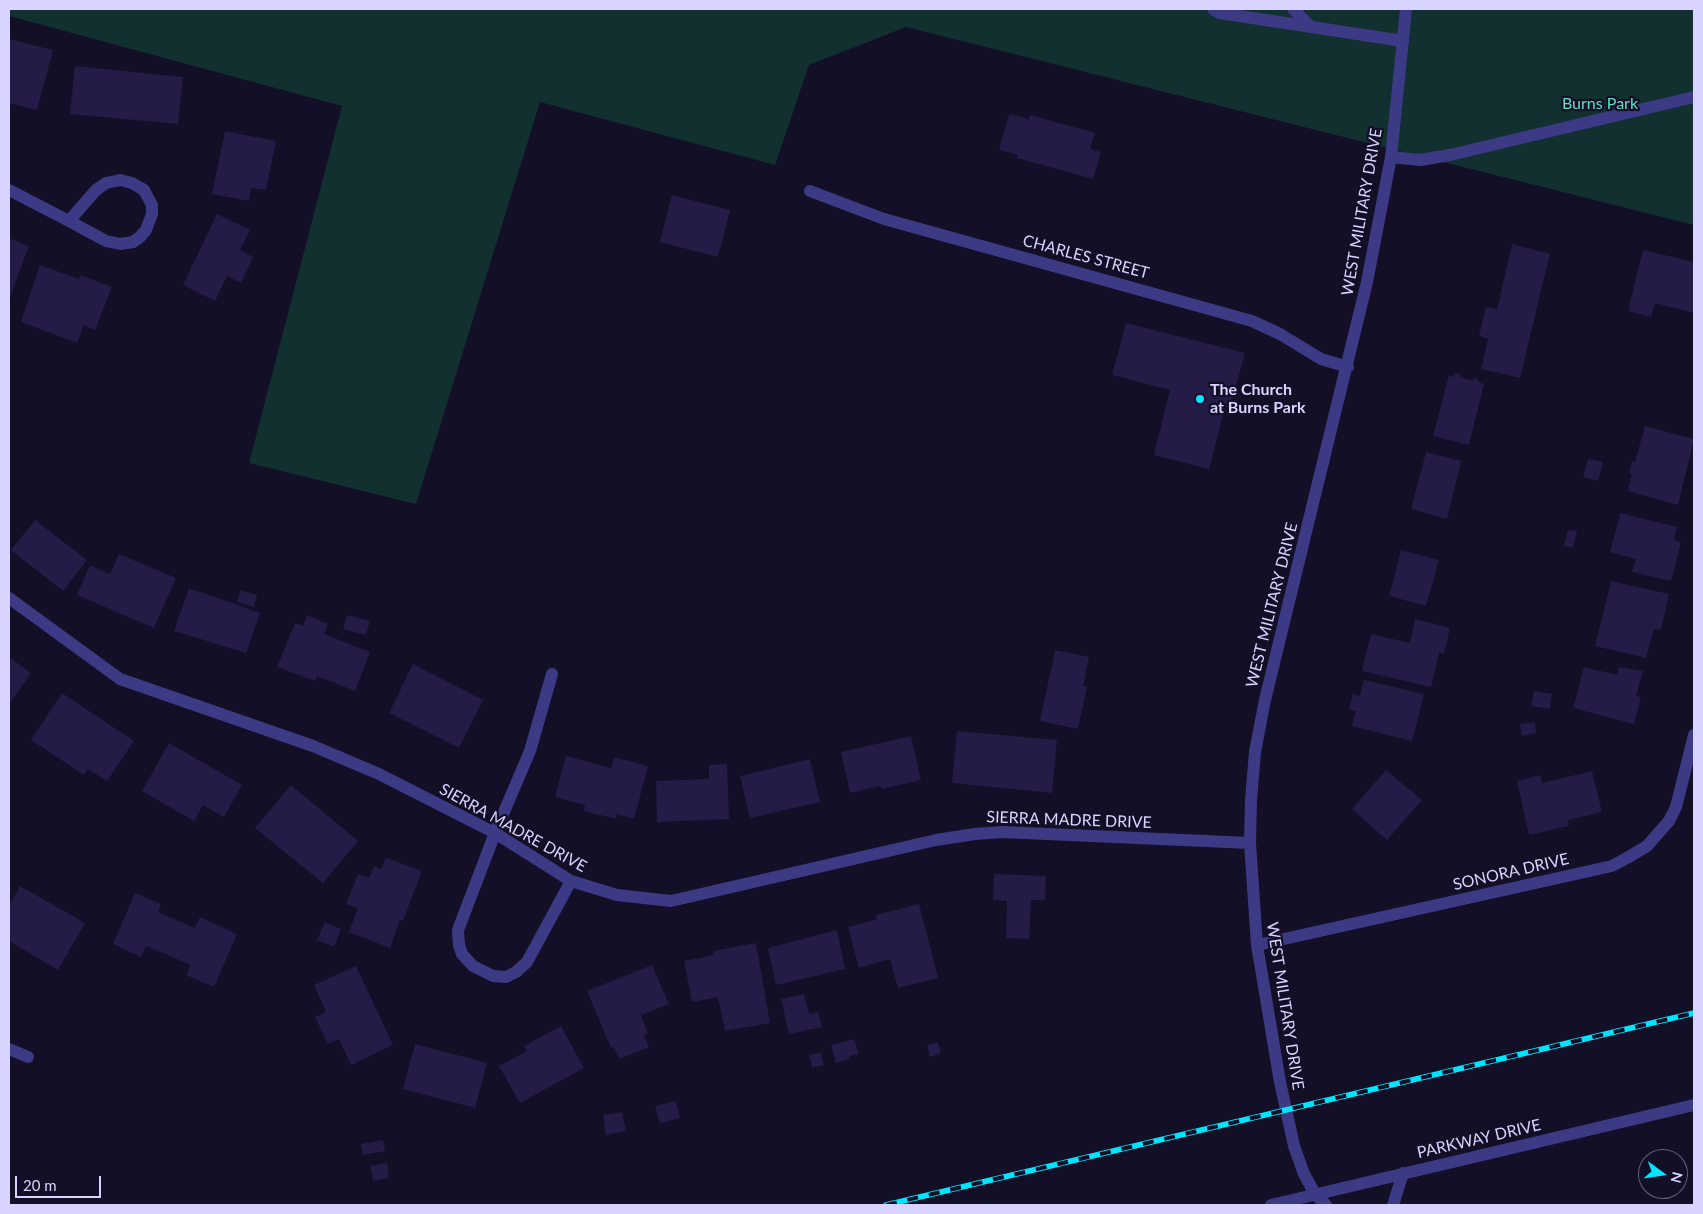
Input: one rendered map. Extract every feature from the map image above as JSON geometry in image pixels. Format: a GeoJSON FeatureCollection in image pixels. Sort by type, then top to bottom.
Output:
{"type":"FeatureCollection","features":[{"type":"Feature","properties":{"kind":"street"},"geometry":{"type":"LineString","coordinates":[[1213,9],[1220,14],[1403,41]]}},
{"type":"Feature","properties":{"kind":"street"},"geometry":{"type":"LineString","coordinates":[[1293,9],[1311,27]]}},
{"type":"Feature","properties":{"kind":"street","name":"WEST MILITARY DRIVE"},"geometry":{"type":"LineString","coordinates":[[1326,1205],[1314,1194],[1304,1174],[1286,1109],[1257,945],[1250,843],[1256,752],[1265,700],[1348,367],[1391,157],[1406,9]]}},
{"type":"Feature","properties":{"kind":"street"},"geometry":{"type":"LineString","coordinates":[[1391,157],[1420,160],[1450,155],[1694,97]]}},
{"type":"Feature","properties":{"kind":"street"},"geometry":{"type":"LineString","coordinates":[[9,190],[106,241],[120,244],[132,242],[146,230],[152,214],[152,205],[144,190],[132,183],[120,180],[106,184],[96,190],[69,221]]}},
{"type":"Feature","properties":{"kind":"street","name":"CHARLES STREET"},"geometry":{"type":"LineString","coordinates":[[810,191],[884,219],[1252,321],[1280,334],[1322,358],[1348,367]]}},
{"type":"Feature","properties":{"kind":"street","name":"SIERRA MADRE DRIVE"},"geometry":{"type":"LineString","coordinates":[[9,598],[120,679],[313,746],[379,774],[495,833],[571,881],[617,895],[672,901],[936,840],[976,834],[1002,832],[1250,843]]}},
{"type":"Feature","properties":{"kind":"street"},"geometry":{"type":"LineString","coordinates":[[552,674],[530,751],[495,833],[458,930],[458,945],[462,954],[472,966],[493,976],[506,977],[516,972],[527,962],[571,881]]}},
{"type":"Feature","properties":{"kind":"street","name":"SONORA DRIVE"},"geometry":{"type":"LineString","coordinates":[[1257,945],[1612,866],[1647,846],[1669,821],[1676,807],[1694,735]]}},
{"type":"Feature","properties":{"kind":"street"},"geometry":{"type":"LineString","coordinates":[[9,1049],[28,1057]]}},
{"type":"Feature","properties":{"kind":"street","name":"PARKWAY DRIVE"},"geometry":{"type":"LineString","coordinates":[[1271,1205],[1694,1106]]}},
{"type":"Feature","properties":{"kind":"street"},"geometry":{"type":"LineString","coordinates":[[1392,1205],[1403,1173]]}},
{"type":"Feature","properties":{"kind":"green space","name":"Burns Park"},"geometry":{"type":"Polygon","coordinates":[[[9,9],[1694,9],[1694,225],[906,27],[809,65],[775,165],[540,102],[416,504],[249,463],[342,106],[9,16],[9,9]]]}},
{"type":"Feature","properties":{"kind":"building"},"geometry":{"type":"Polygon","coordinates":[[[9,39],[53,50],[37,110],[9,103],[9,39]]]}},
{"type":"Feature","properties":{"kind":"building"},"geometry":{"type":"Polygon","coordinates":[[[75,66],[183,77],[178,124],[70,114],[75,66]]]}},
{"type":"Feature","properties":{"kind":"building"},"geometry":{"type":"Polygon","coordinates":[[[1009,114],[1029,119],[1030,115],[1095,133],[1090,149],[1101,152],[1093,179],[1017,158],[1018,155],[999,150],[1009,114]]]}},
{"type":"Feature","properties":{"kind":"building"},"geometry":{"type":"Polygon","coordinates":[[[225,131],[276,141],[266,190],[251,188],[249,201],[212,194],[225,131]]]}},
{"type":"Feature","properties":{"kind":"building"},"geometry":{"type":"Polygon","coordinates":[[[672,195],[730,210],[718,257],[660,242],[672,195]]]}},
{"type":"Feature","properties":{"kind":"building"},"geometry":{"type":"Polygon","coordinates":[[[217,214],[250,230],[240,250],[253,257],[241,283],[227,276],[215,301],[183,285],[217,214]]]}},
{"type":"Feature","properties":{"kind":"building"},"geometry":{"type":"Polygon","coordinates":[[[9,238],[29,246],[9,299],[9,238]]]}},
{"type":"Feature","properties":{"kind":"building"},"geometry":{"type":"Polygon","coordinates":[[[1512,244],[1550,254],[1520,378],[1481,369],[1488,339],[1479,336],[1486,307],[1497,309],[1512,244]]]}},
{"type":"Feature","properties":{"kind":"building"},"geometry":{"type":"Polygon","coordinates":[[[1643,250],[1694,262],[1694,313],[1655,303],[1651,317],[1628,311],[1643,250]]]}},
{"type":"Feature","properties":{"kind":"building"},"geometry":{"type":"Polygon","coordinates":[[[40,265],[79,279],[80,275],[112,287],[95,330],[84,325],[77,343],[21,322],[40,265]]]}},
{"type":"Feature","properties":{"kind":"building","name":"The Church at Burns Park"},"geometry":{"type":"Polygon","coordinates":[[[1126,323],[1245,353],[1230,408],[1225,407],[1209,469],[1154,455],[1170,390],[1112,375],[1126,323]]]}},
{"type":"Feature","properties":{"kind":"building"},"geometry":{"type":"Polygon","coordinates":[[[1455,373],[1460,374],[1460,377],[1473,381],[1473,378],[1478,379],[1478,382],[1484,384],[1469,445],[1433,436],[1449,375],[1454,377],[1455,373]]]}},
{"type":"Feature","properties":{"kind":"building"},"geometry":{"type":"Polygon","coordinates":[[[1645,426],[1694,439],[1678,505],[1628,491],[1632,474],[1629,473],[1632,461],[1635,462],[1645,426]]]}},
{"type":"Feature","properties":{"kind":"building"},"geometry":{"type":"Polygon","coordinates":[[[1426,452],[1461,461],[1447,519],[1411,509],[1426,452]]]}},
{"type":"Feature","properties":{"kind":"building"},"geometry":{"type":"Polygon","coordinates":[[[1588,459],[1603,462],[1598,481],[1583,477],[1588,459]]]}},
{"type":"Feature","properties":{"kind":"building"},"geometry":{"type":"Polygon","coordinates":[[[1620,513],[1677,527],[1674,540],[1681,542],[1671,581],[1632,572],[1636,559],[1610,552],[1620,513]]]}},
{"type":"Feature","properties":{"kind":"building"},"geometry":{"type":"Polygon","coordinates":[[[35,520],[87,560],[63,591],[11,550],[35,520]]]}},
{"type":"Feature","properties":{"kind":"building"},"geometry":{"type":"Polygon","coordinates":[[[1568,530],[1577,531],[1573,548],[1564,546],[1568,530]]]}},
{"type":"Feature","properties":{"kind":"building"},"geometry":{"type":"Polygon","coordinates":[[[1401,550],[1439,560],[1426,606],[1389,596],[1401,550]]]}},
{"type":"Feature","properties":{"kind":"building"},"geometry":{"type":"Polygon","coordinates":[[[119,554],[176,578],[154,628],[77,595],[90,565],[110,574],[119,554]]]}},
{"type":"Feature","properties":{"kind":"building"},"geometry":{"type":"Polygon","coordinates":[[[1611,581],[1669,594],[1661,630],[1654,629],[1646,658],[1595,646],[1611,581]]]}},
{"type":"Feature","properties":{"kind":"building"},"geometry":{"type":"Polygon","coordinates":[[[189,588],[260,613],[246,653],[174,631],[189,588]]]}},
{"type":"Feature","properties":{"kind":"building"},"geometry":{"type":"Polygon","coordinates":[[[241,590],[257,595],[254,607],[237,602],[241,590]]]}},
{"type":"Feature","properties":{"kind":"building"},"geometry":{"type":"Polygon","coordinates":[[[307,615],[328,624],[324,634],[370,652],[355,691],[317,676],[315,681],[277,667],[295,623],[303,626],[307,615]]]}},
{"type":"Feature","properties":{"kind":"building"},"geometry":{"type":"Polygon","coordinates":[[[347,615],[370,621],[366,635],[343,629],[347,615]]]}},
{"type":"Feature","properties":{"kind":"building"},"geometry":{"type":"Polygon","coordinates":[[[1415,619],[1450,628],[1444,654],[1439,652],[1431,687],[1362,671],[1371,634],[1410,643],[1415,619]]]}},
{"type":"Feature","properties":{"kind":"building"},"geometry":{"type":"Polygon","coordinates":[[[1055,650],[1089,657],[1083,686],[1087,687],[1078,729],[1040,721],[1055,650]]]}},
{"type":"Feature","properties":{"kind":"building"},"geometry":{"type":"Polygon","coordinates":[[[9,657],[31,673],[9,704],[9,657]]]}},
{"type":"Feature","properties":{"kind":"building"},"geometry":{"type":"Polygon","coordinates":[[[413,664],[483,700],[459,748],[389,713],[413,664]]]}},
{"type":"Feature","properties":{"kind":"building"},"geometry":{"type":"Polygon","coordinates":[[[1584,667],[1617,675],[1619,667],[1643,671],[1636,696],[1641,697],[1634,724],[1573,708],[1584,667]]]}},
{"type":"Feature","properties":{"kind":"building"},"geometry":{"type":"Polygon","coordinates":[[[1364,680],[1424,694],[1412,741],[1352,726],[1356,711],[1349,709],[1353,694],[1360,696],[1364,680]]]}},
{"type":"Feature","properties":{"kind":"building"},"geometry":{"type":"Polygon","coordinates":[[[1534,691],[1552,694],[1550,709],[1531,706],[1534,691]]]}},
{"type":"Feature","properties":{"kind":"building"},"geometry":{"type":"Polygon","coordinates":[[[62,693],[134,741],[107,781],[88,769],[84,775],[31,740],[62,693]]]}},
{"type":"Feature","properties":{"kind":"building"},"geometry":{"type":"Polygon","coordinates":[[[1535,722],[1536,733],[1522,736],[1520,724],[1535,722]]]}},
{"type":"Feature","properties":{"kind":"building"},"geometry":{"type":"Polygon","coordinates":[[[957,731],[1057,740],[1052,793],[952,783],[957,731]]]}},
{"type":"Feature","properties":{"kind":"building"},"geometry":{"type":"Polygon","coordinates":[[[911,736],[921,780],[882,789],[881,786],[850,793],[841,752],[911,736]]]}},
{"type":"Feature","properties":{"kind":"building"},"geometry":{"type":"Polygon","coordinates":[[[169,743],[242,785],[224,817],[203,805],[194,821],[142,791],[169,743]]]}},
{"type":"Feature","properties":{"kind":"building"},"geometry":{"type":"Polygon","coordinates":[[[566,756],[611,768],[614,757],[648,766],[634,819],[617,814],[616,819],[584,811],[585,805],[555,797],[566,756]]]}},
{"type":"Feature","properties":{"kind":"building"},"geometry":{"type":"Polygon","coordinates":[[[810,759],[820,802],[750,818],[740,776],[810,759]]]}},
{"type":"Feature","properties":{"kind":"building"},"geometry":{"type":"Polygon","coordinates":[[[727,764],[729,819],[657,822],[656,781],[709,779],[709,765],[727,764]]]}},
{"type":"Feature","properties":{"kind":"building"},"geometry":{"type":"Polygon","coordinates":[[[1386,770],[1422,800],[1387,840],[1352,809],[1386,770]]]}},
{"type":"Feature","properties":{"kind":"building"},"geometry":{"type":"Polygon","coordinates":[[[1592,771],[1602,812],[1568,820],[1569,826],[1529,835],[1517,781],[1540,775],[1542,783],[1592,771]]]}},
{"type":"Feature","properties":{"kind":"building"},"geometry":{"type":"Polygon","coordinates":[[[291,785],[358,841],[323,883],[255,828],[291,785]]]}},
{"type":"Feature","properties":{"kind":"building"},"geometry":{"type":"Polygon","coordinates":[[[386,858],[422,871],[403,921],[400,920],[390,948],[349,932],[358,908],[346,904],[358,874],[369,878],[374,866],[381,869],[386,858]]]}},
{"type":"Feature","properties":{"kind":"building"},"geometry":{"type":"Polygon","coordinates":[[[994,874],[1046,876],[1045,900],[1031,900],[1029,939],[1006,938],[1007,901],[993,900],[994,874]]]}},
{"type":"Feature","properties":{"kind":"building"},"geometry":{"type":"Polygon","coordinates":[[[20,886],[85,923],[58,970],[9,941],[9,906],[20,886]]]}},
{"type":"Feature","properties":{"kind":"building"},"geometry":{"type":"Polygon","coordinates":[[[135,893],[161,904],[158,912],[195,928],[200,917],[237,934],[214,987],[186,975],[191,965],[146,946],[141,957],[113,944],[135,893]]]}},
{"type":"Feature","properties":{"kind":"building"},"geometry":{"type":"Polygon","coordinates":[[[919,904],[938,978],[898,988],[890,959],[859,968],[848,927],[877,919],[876,915],[919,904]]]}},
{"type":"Feature","properties":{"kind":"building"},"geometry":{"type":"Polygon","coordinates":[[[325,922],[341,929],[334,947],[317,940],[325,922]]]}},
{"type":"Feature","properties":{"kind":"building"},"geometry":{"type":"Polygon","coordinates":[[[837,930],[845,969],[776,985],[768,948],[837,930]]]}},
{"type":"Feature","properties":{"kind":"building"},"geometry":{"type":"Polygon","coordinates":[[[756,943],[770,1023],[725,1031],[718,997],[692,1002],[684,961],[714,955],[713,951],[756,943]]]}},
{"type":"Feature","properties":{"kind":"building"},"geometry":{"type":"Polygon","coordinates":[[[652,965],[669,1004],[641,1015],[648,1033],[644,1035],[649,1047],[619,1059],[614,1047],[611,1048],[587,991],[652,965]]]}},
{"type":"Feature","properties":{"kind":"building"},"geometry":{"type":"Polygon","coordinates":[[[356,966],[393,1045],[351,1065],[339,1039],[328,1044],[315,1017],[326,1012],[314,985],[356,966]]]}},
{"type":"Feature","properties":{"kind":"building"},"geometry":{"type":"Polygon","coordinates":[[[804,994],[809,1014],[818,1012],[822,1027],[789,1034],[781,999],[804,994]]]}},
{"type":"Feature","properties":{"kind":"building"},"geometry":{"type":"Polygon","coordinates":[[[561,1026],[584,1068],[520,1103],[499,1066],[527,1051],[524,1046],[561,1026]]]}},
{"type":"Feature","properties":{"kind":"building"},"geometry":{"type":"Polygon","coordinates":[[[854,1039],[859,1054],[849,1056],[850,1059],[836,1063],[831,1045],[854,1039]]]}},
{"type":"Feature","properties":{"kind":"building"},"geometry":{"type":"Polygon","coordinates":[[[938,1042],[941,1053],[930,1057],[927,1045],[938,1042]]]}},
{"type":"Feature","properties":{"kind":"building"},"geometry":{"type":"Polygon","coordinates":[[[415,1044],[487,1063],[475,1108],[403,1089],[415,1044]]]}},
{"type":"Feature","properties":{"kind":"building"},"geometry":{"type":"Polygon","coordinates":[[[821,1052],[824,1065],[812,1068],[809,1055],[821,1052]]]}},
{"type":"Feature","properties":{"kind":"building"},"geometry":{"type":"Polygon","coordinates":[[[676,1101],[680,1118],[660,1123],[655,1106],[676,1101]]]}},
{"type":"Feature","properties":{"kind":"building"},"geometry":{"type":"Polygon","coordinates":[[[622,1112],[626,1131],[606,1135],[603,1115],[622,1112]]]}},
{"type":"Feature","properties":{"kind":"building"},"geometry":{"type":"Polygon","coordinates":[[[383,1140],[385,1151],[363,1155],[361,1144],[383,1140]]]}},
{"type":"Feature","properties":{"kind":"building"},"geometry":{"type":"Polygon","coordinates":[[[387,1163],[389,1178],[373,1181],[370,1166],[387,1163]]]}},
{"type":"Feature","properties":{"kind":"railway"},"geometry":{"type":"LineString","coordinates":[[886,1205],[1694,1013]]}},
{"type":"Feature","properties":{"kind":"place","name":"The Church at Burns Park"},"geometry":{"type":"Point","coordinates":[1200,399]}}]}
